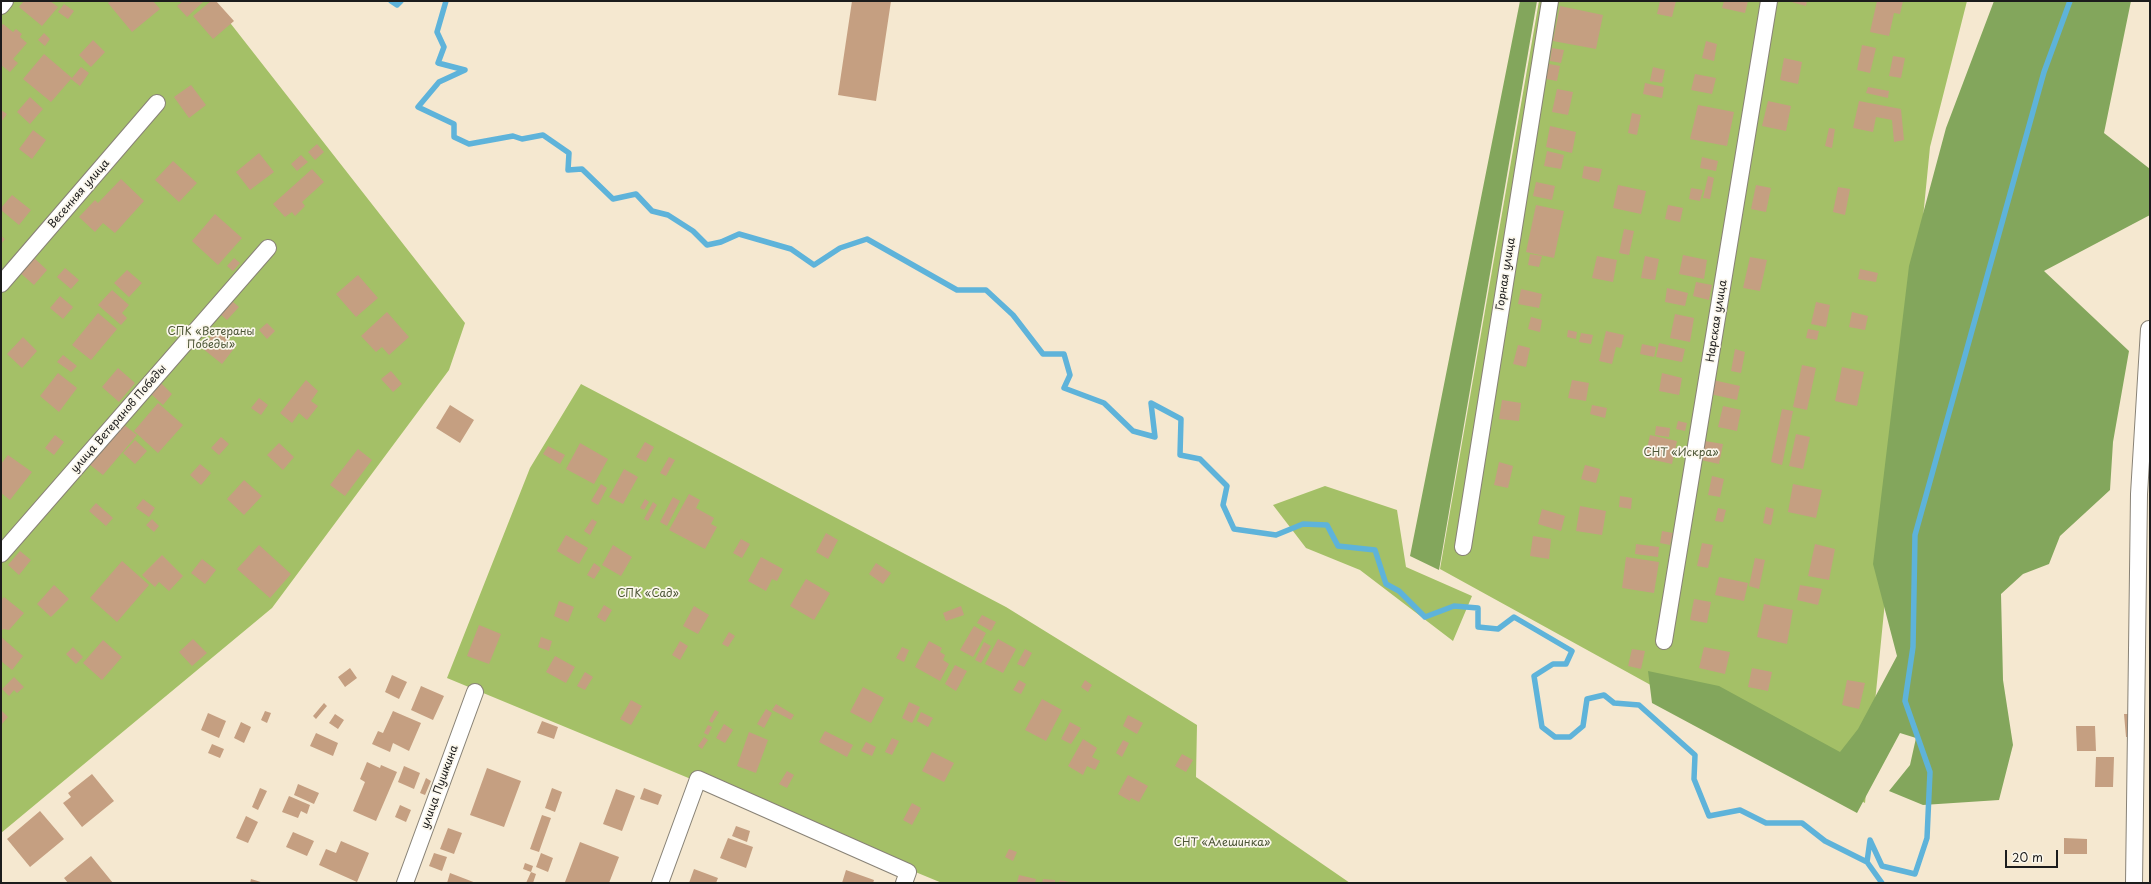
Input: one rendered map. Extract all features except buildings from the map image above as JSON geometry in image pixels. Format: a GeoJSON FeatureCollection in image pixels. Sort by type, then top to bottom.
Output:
{"type":"FeatureCollection","features":[{"type":"Feature","properties":{"kind":"street"},"geometry":{"type":"LineString","coordinates":[[1,6],[5,1]]}},
{"type":"Feature","properties":{"kind":"street","name":"Горная улица"},"geometry":{"type":"LineString","coordinates":[[1463,547],[1550,1]]}},
{"type":"Feature","properties":{"kind":"street","name":"Нарская улица"},"geometry":{"type":"LineString","coordinates":[[1664,641],[1769,1]]}},
{"type":"Feature","properties":{"kind":"street","name":"Весенняя улица"},"geometry":{"type":"LineString","coordinates":[[1,284],[157,104]]}},
{"type":"Feature","properties":{"kind":"street","name":"улица Ветеранов Победы"},"geometry":{"type":"LineString","coordinates":[[1,554],[268,248]]}},
{"type":"Feature","properties":{"kind":"street"},"geometry":{"type":"LineString","coordinates":[[2134,883],[2140,494],[2149,329]]}},
{"type":"Feature","properties":{"kind":"street","name":"улица Пушкина"},"geometry":{"type":"LineString","coordinates":[[405,883],[475,692]]}},
{"type":"Feature","properties":{"kind":"street"},"geometry":{"type":"LineString","coordinates":[[660,883],[698,780],[906,877]]}},
{"type":"Feature","properties":{"kind":"green space","name":"СПК «Ветераны Победы»"},"geometry":{"type":"Polygon","coordinates":[[[1,1],[213,1],[465,323],[449,370],[272,608],[1,833],[1,1]]]}},
{"type":"Feature","properties":{"kind":"green space"},"geometry":{"type":"Polygon","coordinates":[[[1520,1],[1537,1],[1439,570],[1410,556],[1520,1]]]}},
{"type":"Feature","properties":{"kind":"green space","name":"СНТ «Искра»"},"geometry":{"type":"Polygon","coordinates":[[[1539,1],[1967,1],[1930,147],[1865,803],[1440,569],[1539,1]]]}},
{"type":"Feature","properties":{"kind":"green space"},"geometry":{"type":"Polygon","coordinates":[[[1994,1],[2131,1],[2104,133],[2150,169],[2150,215],[2044,271],[2129,351],[2113,442],[2110,490],[2060,536],[2049,564],[2023,574],[2001,594],[2003,680],[2013,745],[1999,800],[1923,805],[1889,791],[1910,765],[1916,738],[1900,733],[1857,813],[1652,703],[1648,671],[1719,686],[1840,752],[1858,729],[1897,656],[1873,564],[1909,266],[1946,128],[1994,1]]]}},
{"type":"Feature","properties":{"kind":"green space","name":"СПК «Сад»"},"geometry":{"type":"Polygon","coordinates":[[[581,384],[1006,607],[1197,725],[1196,777],[1350,883],[942,883],[447,678],[530,468],[581,384]]]}},
{"type":"Feature","properties":{"kind":"green space"},"geometry":{"type":"Polygon","coordinates":[[[1325,486],[1397,510],[1406,567],[1472,596],[1453,641],[1360,570],[1306,548],[1273,505],[1325,486]]]}},
{"type":"Feature","properties":{"kind":"waterway"},"geometry":{"type":"LineString","coordinates":[[391,1],[397,5],[401,1]]}},
{"type":"Feature","properties":{"kind":"waterway"},"geometry":{"type":"LineString","coordinates":[[446,1],[437,32],[444,47],[438,63],[465,70],[439,82],[418,107],[454,124],[454,137],[469,144],[513,136],[522,139],[543,135],[569,153],[568,170],[582,169],[613,199],[636,194],[652,211],[668,215],[693,231],[707,245],[721,242],[739,234],[791,249],[814,265],[840,248],[867,239],[957,290],[986,290],[1013,315],[1043,354],[1064,354],[1070,375],[1064,388],[1104,403],[1133,431],[1155,437],[1151,403],[1181,419],[1180,455],[1200,459],[1227,486],[1223,505],[1234,529],[1276,535],[1303,524],[1327,525],[1338,546],[1375,550],[1386,584],[1399,591],[1425,617],[1454,606],[1478,608],[1478,627],[1498,629],[1514,617],[1572,651],[1566,664],[1553,664],[1534,676],[1542,727],[1555,737],[1570,737],[1583,726],[1587,699],[1604,695],[1614,703],[1639,705],[1695,755],[1694,779],[1709,816],[1740,810],[1766,823],[1802,823],[1825,841],[1867,862],[1882,883]]}},
{"type":"Feature","properties":{"kind":"waterway"},"geometry":{"type":"LineString","coordinates":[[1867,862],[1870,840],[1882,866],[1915,874],[1927,838],[1930,772],[1905,701],[1913,647],[1915,535],[2044,72],[2070,1]]}},
{"type":"Feature","properties":{"kind":"park label","name":"СНТ «Алешинка»"},"geometry":{"type":"Point","coordinates":[1222,843]}}]}
